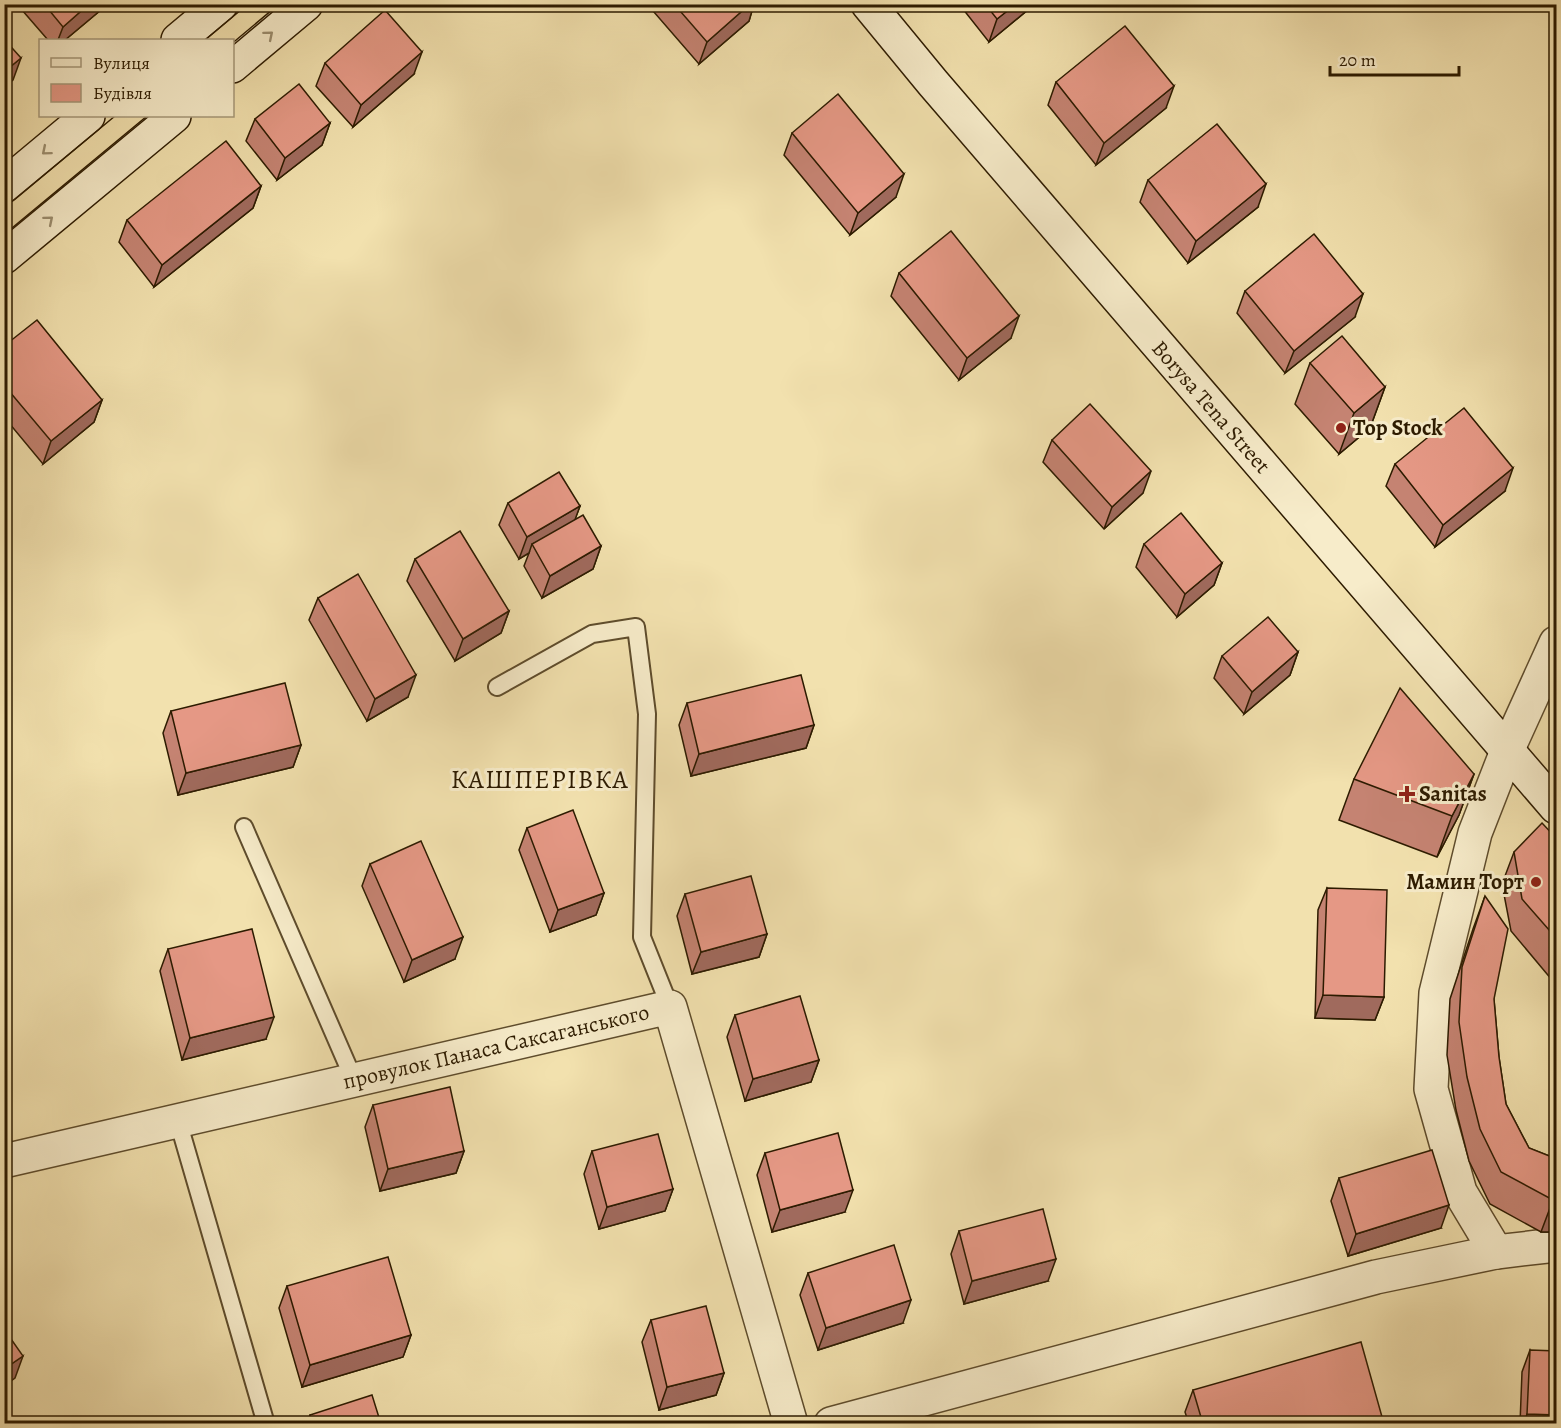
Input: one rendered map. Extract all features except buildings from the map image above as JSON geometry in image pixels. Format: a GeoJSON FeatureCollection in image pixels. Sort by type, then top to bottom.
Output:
{"type":"FeatureCollection","features":[{"type":"Feature","properties":{"kind":"street"},"geometry":{"type":"LineString","coordinates":[[179,39],[221,4]]}},
{"type":"Feature","properties":{"kind":"street"},"geometry":{"type":"LineString","coordinates":[[234,64],[306,4]]}},
{"type":"Feature","properties":{"kind":"street","name":"Borysa Tena Street"},"geometry":{"type":"LineString","coordinates":[[868,4],[933,83],[1557,807]]}},
{"type":"Feature","properties":{"kind":"street"},"geometry":{"type":"LineString","coordinates":[[4,186],[87,117]]}},
{"type":"Feature","properties":{"kind":"street"},"geometry":{"type":"LineString","coordinates":[[4,258],[173,117]]}},
{"type":"Feature","properties":{"kind":"street"},"geometry":{"type":"LineString","coordinates":[[1496,1252],[1460,1192],[1431,1089],[1436,993],[1475,833],[1507,751],[1557,643]]}},
{"type":"Feature","properties":{"kind":"street","name":"провулок Панаса Саксаганського"},"geometry":{"type":"LineString","coordinates":[[4,1161],[670,1007],[791,1424]]}},
{"type":"Feature","properties":{"kind":"street"},"geometry":{"type":"LineString","coordinates":[[831,1424],[1376,1276],[1496,1252],[1557,1245]]}},
{"type":"Feature","properties":{"kind":"lane"},"geometry":{"type":"LineString","coordinates":[[497,687],[592,634],[636,627],[647,714],[642,937],[670,1007]]}},
{"type":"Feature","properties":{"kind":"lane"},"geometry":{"type":"LineString","coordinates":[[244,827],[354,1080]]}},
{"type":"Feature","properties":{"kind":"lane"},"geometry":{"type":"LineString","coordinates":[[177,1121],[266,1424]]}},
{"type":"Feature","properties":{"kind":"tram line"},"geometry":{"type":"LineString","coordinates":[[206,39],[248,4]]}},
{"type":"Feature","properties":{"kind":"tram line"},"geometry":{"type":"LineString","coordinates":[[234,44],[282,4]]}},
{"type":"Feature","properties":{"kind":"tram line"},"geometry":{"type":"LineString","coordinates":[[4,208],[114,117]]}},
{"type":"Feature","properties":{"kind":"tram line"},"geometry":{"type":"LineString","coordinates":[[4,236],[148,117]]}},
{"type":"Feature","properties":{"kind":"place","name":"Top Stock"},"geometry":{"type":"Point","coordinates":[1341,428]}},
{"type":"Feature","properties":{"kind":"place","name":"Sanitas"},"geometry":{"type":"Point","coordinates":[1407,794]}},
{"type":"Feature","properties":{"kind":"place","name":"Мамин Торт"},"geometry":{"type":"Point","coordinates":[1536,882]}},
{"type":"Feature","properties":{"kind":"district","name":"КАШПЕРІВКА"},"geometry":{"type":"Point","coordinates":[540,779]}}]}
